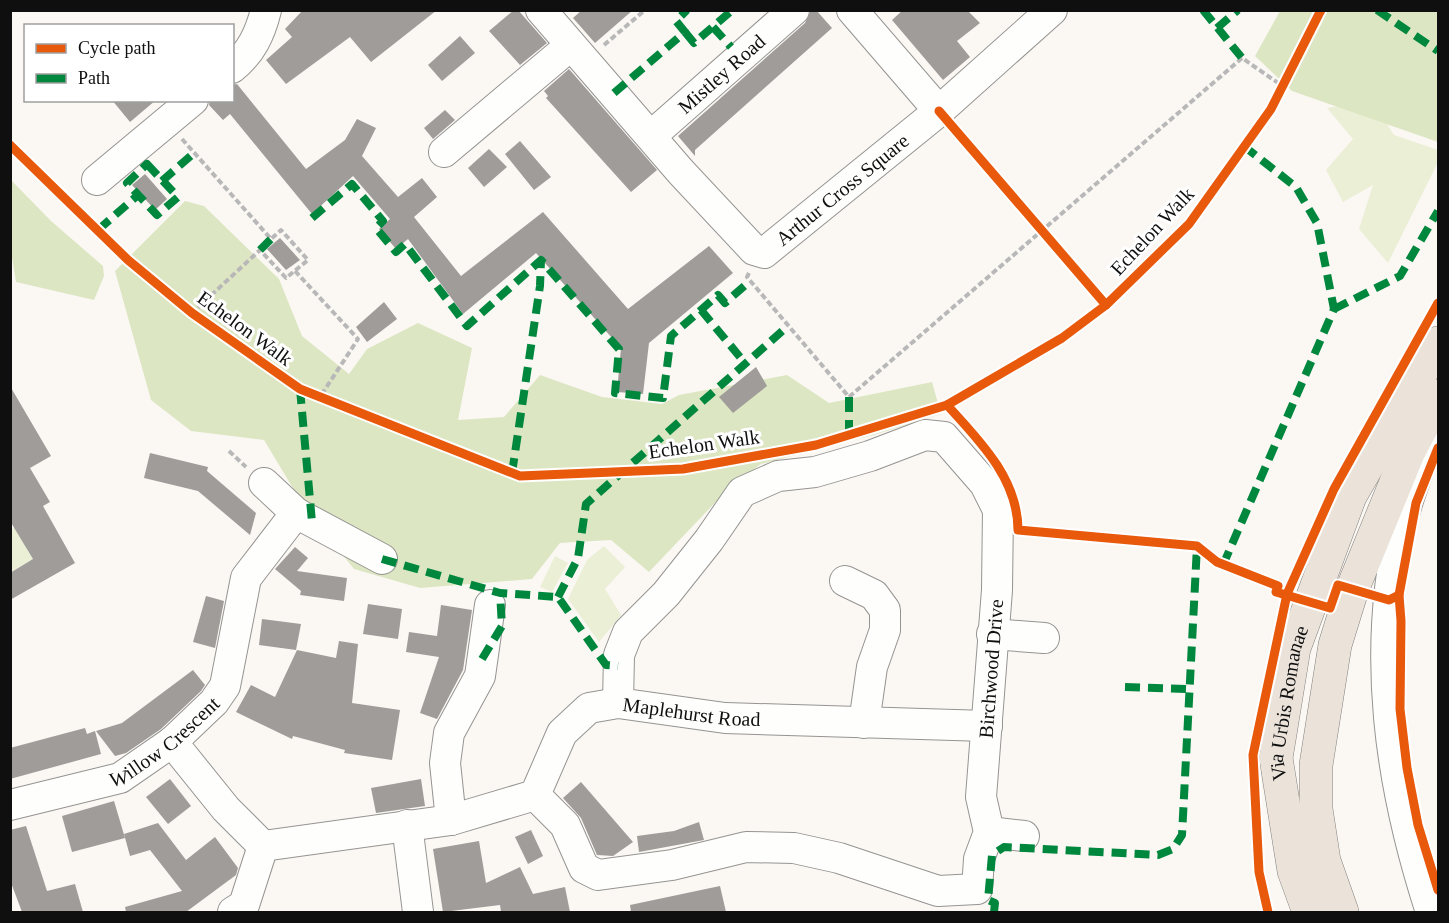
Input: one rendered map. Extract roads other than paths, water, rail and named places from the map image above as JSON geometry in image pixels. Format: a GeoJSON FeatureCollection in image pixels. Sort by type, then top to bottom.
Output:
{"type":"FeatureCollection","features":[{"type":"Feature","properties":{"kind":"main road","name":"Via Urbis Romanae"},"geometry":{"type":"LineString","coordinates":[[1309,912],[1294,871],[1276,758],[1294,648],[1350,496],[1438,343]]}},
{"type":"Feature","properties":{"kind":"main road","name":"Via Urbis Romanae"},"geometry":{"type":"LineString","coordinates":[[1342,912],[1324,861],[1316,809],[1316,765],[1335,645],[1352,590],[1408,453],[1438,396]]}},
{"type":"Feature","properties":{"kind":"street"},"geometry":{"type":"LineString","coordinates":[[234,66],[248,56],[262,26],[266,10]]}},
{"type":"Feature","properties":{"kind":"street","name":"Arthur Cross Square"},"geometry":{"type":"LineString","coordinates":[[541,10],[754,250],[764,253],[939,111],[1052,10]]}},
{"type":"Feature","properties":{"kind":"street","name":"Mistley Road"},"geometry":{"type":"LineString","coordinates":[[651,136],[794,10]]}},
{"type":"Feature","properties":{"kind":"street"},"geometry":{"type":"LineString","coordinates":[[852,10],[939,111]]}},
{"type":"Feature","properties":{"kind":"street"},"geometry":{"type":"LineString","coordinates":[[444,152],[578,54]]}},
{"type":"Feature","properties":{"kind":"street"},"geometry":{"type":"LineString","coordinates":[[98,180],[175,110]]}},
{"type":"Feature","properties":{"kind":"street"},"geometry":{"type":"LineString","coordinates":[[1431,912],[1413,856],[1398,791],[1387,704],[1385,652],[1389,600],[1402,521],[1438,415]]}},
{"type":"Feature","properties":{"kind":"street","name":"Birchwood Drive"},"geometry":{"type":"LineString","coordinates":[[618,703],[619,655],[628,632],[666,594],[709,540],[742,492],[778,476],[826,468],[870,456],[925,435],[944,437],[986,484],[998,510],[997,590],[981,796],[989,831]]}},
{"type":"Feature","properties":{"kind":"street"},"geometry":{"type":"LineString","coordinates":[[264,483],[296,513],[382,559]]}},
{"type":"Feature","properties":{"kind":"street","name":"Willow Crescent"},"geometry":{"type":"LineString","coordinates":[[27,795],[120,778],[172,742],[214,702],[225,686],[246,578],[296,513]]}},
{"type":"Feature","properties":{"kind":"street"},"geometry":{"type":"LineString","coordinates":[[845,581],[874,595],[885,610],[885,630],[872,668],[864,723]]}},
{"type":"Feature","properties":{"kind":"street"},"geometry":{"type":"LineString","coordinates":[[451,819],[445,763],[449,733],[480,675],[489,605]]}},
{"type":"Feature","properties":{"kind":"street"},"geometry":{"type":"LineString","coordinates":[[992,634],[1044,638]]}},
{"type":"Feature","properties":{"kind":"street","name":"Maplehurst Road"},"geometry":{"type":"LineString","coordinates":[[535,795],[562,734],[589,708],[618,703],[726,717],[987,726]]}},
{"type":"Feature","properties":{"kind":"street"},"geometry":{"type":"LineString","coordinates":[[172,742],[226,809],[263,846]]}},
{"type":"Feature","properties":{"kind":"street"},"geometry":{"type":"LineString","coordinates":[[263,846],[451,819],[535,795],[565,825],[584,868],[598,875],[672,865],[746,847],[794,848],[839,858],[938,891],[977,889],[979,859],[989,831],[1024,836]]}},
{"type":"Feature","properties":{"kind":"street"},"geometry":{"type":"LineString","coordinates":[[407,825],[418,912]]}},
{"type":"Feature","properties":{"kind":"street"},"geometry":{"type":"LineString","coordinates":[[233,912],[244,905],[263,846]]}}]}
